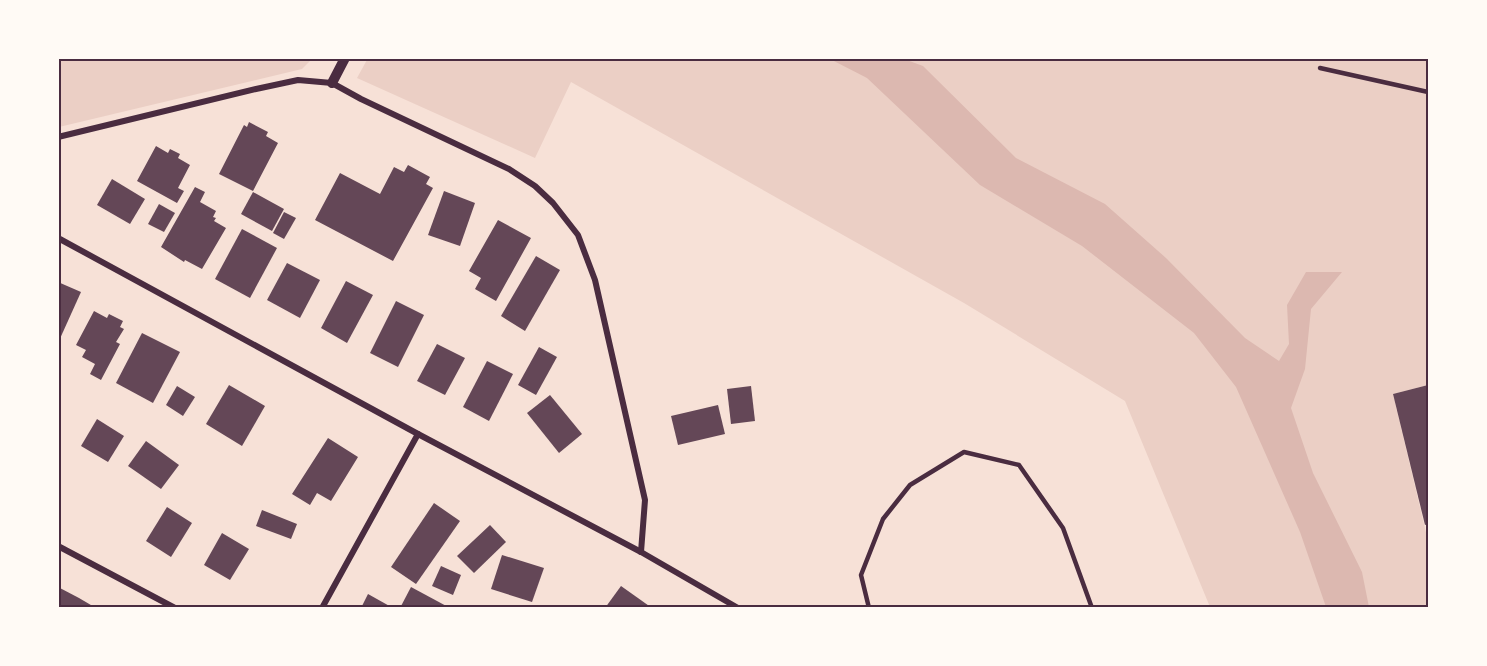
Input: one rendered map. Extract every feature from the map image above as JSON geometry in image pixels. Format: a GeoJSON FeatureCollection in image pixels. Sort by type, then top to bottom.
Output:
{"type":"FeatureCollection","features":[{"type":"Feature","properties":{"kind":"street"},"geometry":{"type":"LineString","coordinates":[[332,83],[345,58]]}},
{"type":"Feature","properties":{"kind":"street"},"geometry":{"type":"LineString","coordinates":[[58,137],[256,88],[298,80],[332,83],[509,169],[535,186],[553,203],[578,235],[595,280],[645,500],[641,552]]}},
{"type":"Feature","properties":{"kind":"street"},"geometry":{"type":"LineString","coordinates":[[58,238],[418,434],[641,552],[738,608]]}},
{"type":"Feature","properties":{"kind":"street"},"geometry":{"type":"LineString","coordinates":[[322,608],[418,434]]}},
{"type":"Feature","properties":{"kind":"street"},"geometry":{"type":"LineString","coordinates":[[58,546],[175,608]]}},
{"type":"Feature","properties":{"kind":"lane"},"geometry":{"type":"LineString","coordinates":[[1320,68],[1428,92]]}},
{"type":"Feature","properties":{"kind":"lane"},"geometry":{"type":"LineString","coordinates":[[868,608],[861,574],[883,519],[910,485],[964,453],[1019,465],[1064,528],[1092,608]]}},
{"type":"Feature","properties":{"kind":"shaded area"},"geometry":{"type":"Polygon","coordinates":[[[368,58],[1428,59],[1428,385],[1393,394],[1428,541],[1428,607],[1210,607],[1125,401],[964,303],[571,82],[535,158],[357,78],[368,58]]]}},
{"type":"Feature","properties":{"kind":"shaded area"},"geometry":{"type":"Polygon","coordinates":[[[58,59],[312,59],[302,69],[59,127],[58,59]]]}},
{"type":"Feature","properties":{"kind":"shaded area"},"geometry":{"type":"Polygon","coordinates":[[[830,59],[904,59],[923,66],[1016,158],[1105,204],[1166,258],[1245,338],[1279,361],[1289,344],[1287,305],[1306,272],[1342,272],[1311,309],[1305,369],[1291,408],[1313,473],[1362,572],[1369,607],[1326,607],[1300,532],[1236,387],[1194,333],[1082,246],[980,185],[867,78],[830,59]]]}},
{"type":"Feature","properties":{"kind":"building"},"geometry":{"type":"Polygon","coordinates":[[[249,122],[268,132],[266,136],[278,143],[253,191],[219,174],[244,125],[247,127],[249,122]]]}},
{"type":"Feature","properties":{"kind":"building"},"geometry":{"type":"Polygon","coordinates":[[[156,146],[168,153],[170,149],[180,154],[178,158],[190,165],[178,188],[184,191],[177,203],[137,181],[156,146]]]}},
{"type":"Feature","properties":{"kind":"building"},"geometry":{"type":"Polygon","coordinates":[[[408,165],[430,177],[426,184],[433,188],[393,261],[315,220],[340,173],[380,194],[394,167],[404,172],[408,165]]]}},
{"type":"Feature","properties":{"kind":"building"},"geometry":{"type":"Polygon","coordinates":[[[112,179],[145,199],[130,224],[97,205],[112,179]]]}},
{"type":"Feature","properties":{"kind":"building"},"geometry":{"type":"Polygon","coordinates":[[[195,187],[205,192],[200,202],[216,211],[214,221],[226,228],[202,269],[185,260],[184,262],[161,247],[195,187]]]}},
{"type":"Feature","properties":{"kind":"building"},"geometry":{"type":"Polygon","coordinates":[[[444,191],[475,203],[460,246],[428,235],[444,191]]]}},
{"type":"Feature","properties":{"kind":"building"},"geometry":{"type":"Polygon","coordinates":[[[253,192],[284,209],[272,231],[241,214],[253,192]]]}},
{"type":"Feature","properties":{"kind":"building"},"geometry":{"type":"Polygon","coordinates":[[[159,204],[175,213],[164,232],[148,224],[159,204]]]}},
{"type":"Feature","properties":{"kind":"building"},"geometry":{"type":"Polygon","coordinates":[[[284,212],[296,218],[284,239],[273,233],[284,212]]]}},
{"type":"Feature","properties":{"kind":"building"},"geometry":{"type":"Polygon","coordinates":[[[498,220],[531,238],[496,301],[475,289],[481,278],[469,271],[498,220]]]}},
{"type":"Feature","properties":{"kind":"building"},"geometry":{"type":"Polygon","coordinates":[[[242,229],[277,248],[250,298],[215,279],[242,229]]]}},
{"type":"Feature","properties":{"kind":"building"},"geometry":{"type":"Polygon","coordinates":[[[536,256],[560,270],[525,331],[501,316],[536,256]]]}},
{"type":"Feature","properties":{"kind":"building"},"geometry":{"type":"Polygon","coordinates":[[[287,263],[320,280],[300,318],[267,300],[287,263]]]}},
{"type":"Feature","properties":{"kind":"building"},"geometry":{"type":"Polygon","coordinates":[[[346,281],[373,295],[347,343],[321,328],[346,281]]]}},
{"type":"Feature","properties":{"kind":"building"},"geometry":{"type":"Polygon","coordinates":[[[58,282],[81,292],[58,343],[58,282]]]}},
{"type":"Feature","properties":{"kind":"building"},"geometry":{"type":"Polygon","coordinates":[[[396,301],[424,315],[398,367],[370,353],[396,301]]]}},
{"type":"Feature","properties":{"kind":"building"},"geometry":{"type":"Polygon","coordinates":[[[94,311],[107,318],[109,314],[123,321],[120,327],[124,329],[116,342],[120,344],[101,380],[90,374],[95,364],[82,357],[86,350],[76,345],[94,311]]]}},
{"type":"Feature","properties":{"kind":"building"},"geometry":{"type":"Polygon","coordinates":[[[142,333],[180,352],[153,403],[116,383],[142,333]]]}},
{"type":"Feature","properties":{"kind":"building"},"geometry":{"type":"Polygon","coordinates":[[[437,344],[465,358],[445,395],[417,381],[437,344]]]}},
{"type":"Feature","properties":{"kind":"building"},"geometry":{"type":"Polygon","coordinates":[[[539,347],[557,357],[536,395],[518,385],[539,347]]]}},
{"type":"Feature","properties":{"kind":"building"},"geometry":{"type":"Polygon","coordinates":[[[487,361],[513,374],[489,421],[463,407],[487,361]]]}},
{"type":"Feature","properties":{"kind":"building"},"geometry":{"type":"Polygon","coordinates":[[[229,385],[265,406],[242,446],[206,424],[229,385]]]}},
{"type":"Feature","properties":{"kind":"building"},"geometry":{"type":"Polygon","coordinates":[[[1428,385],[1428,524],[1425,525],[1393,394],[1428,385]]]}},
{"type":"Feature","properties":{"kind":"building"},"geometry":{"type":"Polygon","coordinates":[[[177,386],[195,397],[183,416],[166,405],[177,386]]]}},
{"type":"Feature","properties":{"kind":"building"},"geometry":{"type":"Polygon","coordinates":[[[751,386],[755,421],[731,424],[727,389],[751,386]]]}},
{"type":"Feature","properties":{"kind":"building"},"geometry":{"type":"Polygon","coordinates":[[[550,395],[582,434],[559,453],[527,413],[550,395]]]}},
{"type":"Feature","properties":{"kind":"building"},"geometry":{"type":"Polygon","coordinates":[[[718,405],[725,434],[678,445],[671,416],[718,405]]]}},
{"type":"Feature","properties":{"kind":"building"},"geometry":{"type":"Polygon","coordinates":[[[97,419],[124,436],[108,462],[81,446],[97,419]]]}},
{"type":"Feature","properties":{"kind":"building"},"geometry":{"type":"Polygon","coordinates":[[[328,438],[358,457],[331,501],[317,493],[310,505],[292,494],[328,438]]]}},
{"type":"Feature","properties":{"kind":"building"},"geometry":{"type":"Polygon","coordinates":[[[146,441],[179,465],[161,489],[128,466],[146,441]]]}},
{"type":"Feature","properties":{"kind":"building"},"geometry":{"type":"Polygon","coordinates":[[[434,503],[460,521],[416,584],[391,567],[434,503]]]}},
{"type":"Feature","properties":{"kind":"building"},"geometry":{"type":"Polygon","coordinates":[[[167,507],[192,523],[171,557],[146,541],[167,507]]]}},
{"type":"Feature","properties":{"kind":"building"},"geometry":{"type":"Polygon","coordinates":[[[262,510],[297,524],[291,539],[256,526],[262,510]]]}},
{"type":"Feature","properties":{"kind":"building"},"geometry":{"type":"Polygon","coordinates":[[[490,525],[506,542],[474,573],[457,556],[490,525]]]}},
{"type":"Feature","properties":{"kind":"building"},"geometry":{"type":"Polygon","coordinates":[[[222,533],[249,549],[230,580],[204,565],[222,533]]]}},
{"type":"Feature","properties":{"kind":"building"},"geometry":{"type":"Polygon","coordinates":[[[502,555],[544,568],[532,602],[491,589],[502,555]]]}},
{"type":"Feature","properties":{"kind":"building"},"geometry":{"type":"Polygon","coordinates":[[[441,566],[461,575],[453,595],[432,586],[441,566]]]}},
{"type":"Feature","properties":{"kind":"building"},"geometry":{"type":"Polygon","coordinates":[[[621,586],[652,608],[605,608],[621,586]]]}},
{"type":"Feature","properties":{"kind":"building"},"geometry":{"type":"Polygon","coordinates":[[[58,587],[79,598],[96,608],[58,608],[58,587]]]}},
{"type":"Feature","properties":{"kind":"building"},"geometry":{"type":"Polygon","coordinates":[[[411,587],[450,608],[400,608],[411,587]]]}},
{"type":"Feature","properties":{"kind":"building"},"geometry":{"type":"Polygon","coordinates":[[[368,594],[393,608],[361,608],[368,594]]]}}]}
